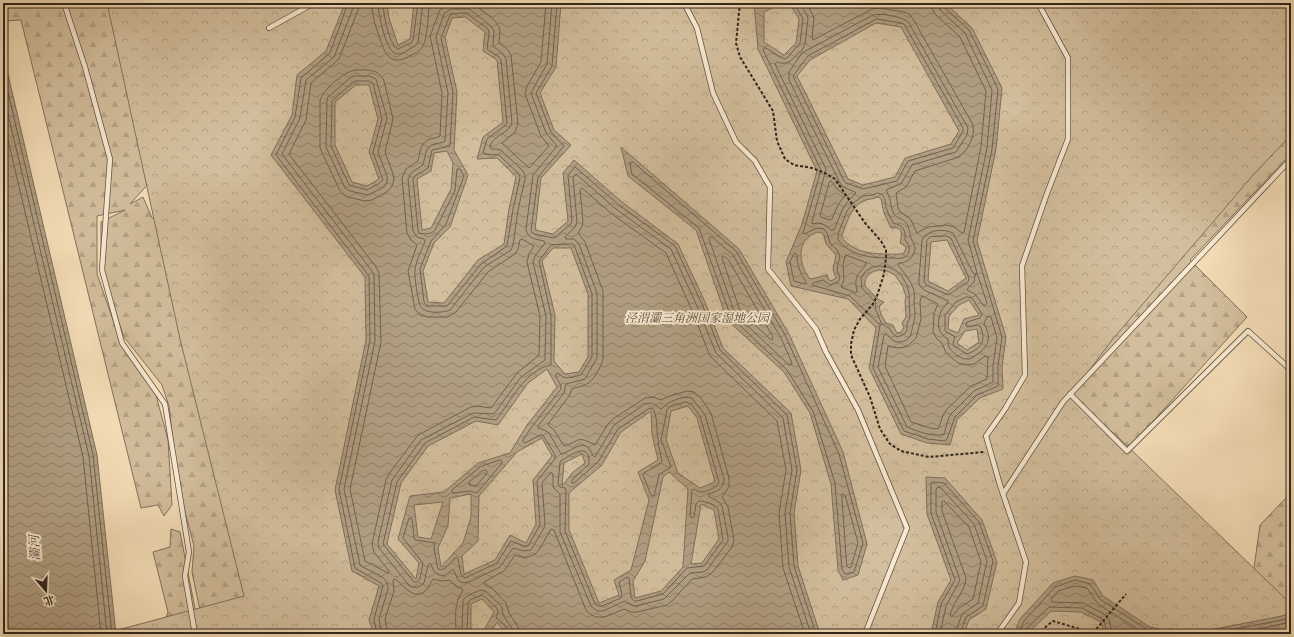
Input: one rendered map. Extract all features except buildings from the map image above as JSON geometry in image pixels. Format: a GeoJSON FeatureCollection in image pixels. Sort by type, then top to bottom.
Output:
{"type":"FeatureCollection","features":[{"type":"Feature","properties":{"kind":"lane"},"geometry":{"type":"LineString","coordinates":[[64,3],[85,67],[110,159],[102,270],[122,344],[165,404],[189,552],[185,576],[195,634]]}},
{"type":"Feature","properties":{"kind":"lane"},"geometry":{"type":"LineString","coordinates":[[269,28],[314,3]]}},
{"type":"Feature","properties":{"kind":"lane"},"geometry":{"type":"LineString","coordinates":[[684,3],[697,28],[713,92],[736,142],[755,161],[770,188],[768,268],[816,329],[826,352],[858,410],[907,528],[864,634]]}},
{"type":"Feature","properties":{"kind":"lane"},"geometry":{"type":"LineString","coordinates":[[997,634],[1020,603],[1026,562],[1003,494],[986,436],[1005,409],[1025,375],[1022,266],[1068,138],[1068,58],[1038,3]]}},
{"type":"Feature","properties":{"kind":"lane"},"geometry":{"type":"LineString","coordinates":[[1003,494],[1062,402],[1291,159]]}},
{"type":"Feature","properties":{"kind":"lane"},"geometry":{"type":"LineString","coordinates":[[1070,394],[1127,451],[1248,331],[1291,370]]}},
{"type":"Feature","properties":{"kind":"path"},"geometry":{"type":"LineString","coordinates":[[740,3],[736,43],[740,57],[774,112],[777,141],[785,159],[794,165],[812,168],[835,179],[865,223],[881,241],[886,250],[884,274],[881,286],[877,296],[854,330],[850,344],[851,355],[870,397],[880,429],[890,444],[901,451],[929,457],[990,451]]}},
{"type":"Feature","properties":{"kind":"path"},"geometry":{"type":"LineString","coordinates":[[1037,634],[1053,621],[1093,633],[1126,594]]}},
{"type":"Feature","properties":{"kind":"green space"},"geometry":{"type":"Polygon","coordinates":[[[3,3],[355,3],[218,108],[130,204],[143,197],[152,218],[176,220],[347,562],[205,634],[192,572],[194,546],[178,485],[169,406],[162,385],[124,337],[101,272],[101,222],[125,210],[97,216],[97,274],[120,340],[153,384],[168,440],[172,505],[164,516],[158,505],[141,508],[21,20],[3,21],[3,3]]]}},
{"type":"Feature","properties":{"kind":"green space","name":"泾渭灞三角洲国家湿地公园"},"geometry":{"type":"Polygon","coordinates":[[[107,3],[1291,3],[1291,135],[1254,174],[1112,340],[1070,396],[1119,438],[1291,604],[1291,634],[103,634],[244,596],[180,339],[107,3]]]}},
{"type":"Feature","properties":{"kind":"green space"},"geometry":{"type":"Polygon","coordinates":[[[1291,3],[1291,154],[1190,260],[1247,317],[1129,448],[1010,469],[1291,3]]]}},
{"type":"Feature","properties":{"kind":"green space"},"geometry":{"type":"Polygon","coordinates":[[[1291,495],[1291,607],[1252,582],[1260,525],[1287,497],[1291,495]]]}},
{"type":"Feature","properties":{"kind":"green space"},"geometry":{"type":"Polygon","coordinates":[[[171,529],[180,532],[200,634],[160,634],[168,612],[153,552],[170,547],[171,529]]]}},
{"type":"Feature","properties":{"kind":"water"},"geometry":{"type":"Polygon","coordinates":[[[345,3],[387,3],[389,18],[398,45],[410,39],[414,3],[561,3],[556,67],[540,93],[554,130],[571,145],[541,178],[535,230],[553,234],[568,221],[563,173],[574,160],[622,202],[678,244],[705,302],[723,348],[791,413],[801,470],[794,513],[798,566],[820,634],[506,634],[497,622],[490,634],[374,634],[369,620],[379,586],[352,571],[335,490],[366,340],[365,277],[271,155],[292,115],[297,75],[326,51],[345,3]],[[465,17],[452,18],[445,38],[457,92],[454,150],[468,175],[450,227],[434,243],[423,271],[428,302],[444,303],[478,260],[504,244],[509,209],[516,177],[497,158],[477,159],[483,137],[503,122],[497,60],[483,51],[485,32],[465,17]],[[356,85],[335,102],[335,145],[352,182],[367,186],[379,179],[369,152],[378,119],[369,85],[356,85]],[[447,151],[434,153],[431,171],[417,179],[422,230],[431,228],[451,189],[453,163],[447,151]],[[553,248],[542,261],[555,315],[554,361],[565,374],[579,372],[588,357],[588,294],[571,248],[553,248]],[[547,369],[528,383],[498,425],[476,421],[428,446],[401,483],[387,544],[416,579],[419,563],[398,539],[410,496],[444,492],[478,463],[510,453],[527,425],[557,387],[547,369]],[[688,406],[671,411],[666,439],[678,473],[700,488],[715,482],[697,418],[688,406]],[[651,411],[621,432],[602,465],[569,493],[569,530],[599,603],[619,595],[614,580],[631,570],[649,500],[638,472],[658,460],[652,434],[651,411]],[[542,438],[517,452],[479,496],[478,541],[462,556],[464,574],[495,560],[510,535],[526,543],[536,524],[533,480],[552,456],[542,438]],[[582,454],[564,463],[562,486],[573,472],[585,463],[582,454]],[[669,472],[663,477],[645,561],[633,581],[635,598],[661,591],[683,567],[688,489],[669,472]],[[471,494],[450,498],[448,526],[438,548],[441,567],[463,543],[471,517],[471,494]],[[443,502],[414,505],[418,537],[431,539],[443,502]],[[701,504],[691,564],[702,563],[719,539],[714,510],[701,504]],[[482,599],[471,604],[471,633],[484,630],[494,612],[482,599]]]}},
{"type":"Feature","properties":{"kind":"water"},"geometry":{"type":"Polygon","coordinates":[[[754,3],[782,3],[764,12],[764,42],[784,55],[796,43],[799,19],[789,3],[945,3],[972,28],[1002,88],[996,149],[977,241],[1006,337],[1002,367],[1003,389],[980,398],[957,420],[950,445],[927,443],[901,434],[869,368],[876,328],[848,299],[791,286],[786,262],[802,224],[817,171],[758,49],[754,3]],[[876,23],[810,60],[797,76],[848,179],[863,185],[895,177],[905,158],[951,144],[959,131],[901,27],[876,23]],[[878,197],[863,201],[855,208],[847,221],[842,235],[843,238],[847,243],[857,249],[867,252],[878,254],[904,253],[906,248],[900,243],[900,229],[891,228],[884,213],[881,199],[878,197]],[[818,232],[811,235],[806,240],[801,252],[801,258],[805,272],[809,278],[811,279],[827,275],[831,281],[836,278],[833,270],[836,255],[826,244],[822,233],[818,232]],[[947,240],[931,242],[928,281],[948,291],[966,278],[947,240]],[[879,270],[868,275],[865,286],[879,300],[884,302],[879,307],[886,323],[893,325],[897,333],[901,332],[904,328],[902,323],[906,317],[906,297],[903,287],[895,275],[887,271],[879,270]],[[969,300],[959,305],[949,316],[948,329],[958,333],[964,319],[979,315],[969,300]],[[977,329],[965,331],[957,343],[967,350],[979,342],[977,329]]]}},
{"type":"Feature","properties":{"kind":"water","name":"灞河"},"geometry":{"type":"Polygon","coordinates":[[[3,53],[97,455],[116,634],[3,634],[3,53]]]}},
{"type":"Feature","properties":{"kind":"water"},"geometry":{"type":"Polygon","coordinates":[[[621,147],[739,249],[789,334],[843,452],[867,544],[858,575],[843,580],[838,570],[831,484],[810,413],[784,372],[727,320],[696,230],[628,176],[621,147]]]}},
{"type":"Feature","properties":{"kind":"water"},"geometry":{"type":"Polygon","coordinates":[[[926,477],[945,478],[982,520],[997,562],[986,609],[969,620],[964,634],[931,634],[938,602],[951,580],[927,514],[926,477]]]}},
{"type":"Feature","properties":{"kind":"water"},"geometry":{"type":"Polygon","coordinates":[[[1075,576],[1093,580],[1103,596],[1150,627],[1181,634],[1104,634],[1101,622],[1081,612],[1051,611],[1027,634],[1014,634],[1020,619],[1053,583],[1075,576]]]}},
{"type":"Feature","properties":{"kind":"water"},"geometry":{"type":"Polygon","coordinates":[[[1291,613],[1291,634],[1189,634],[1282,616],[1291,613]]]}}]}
